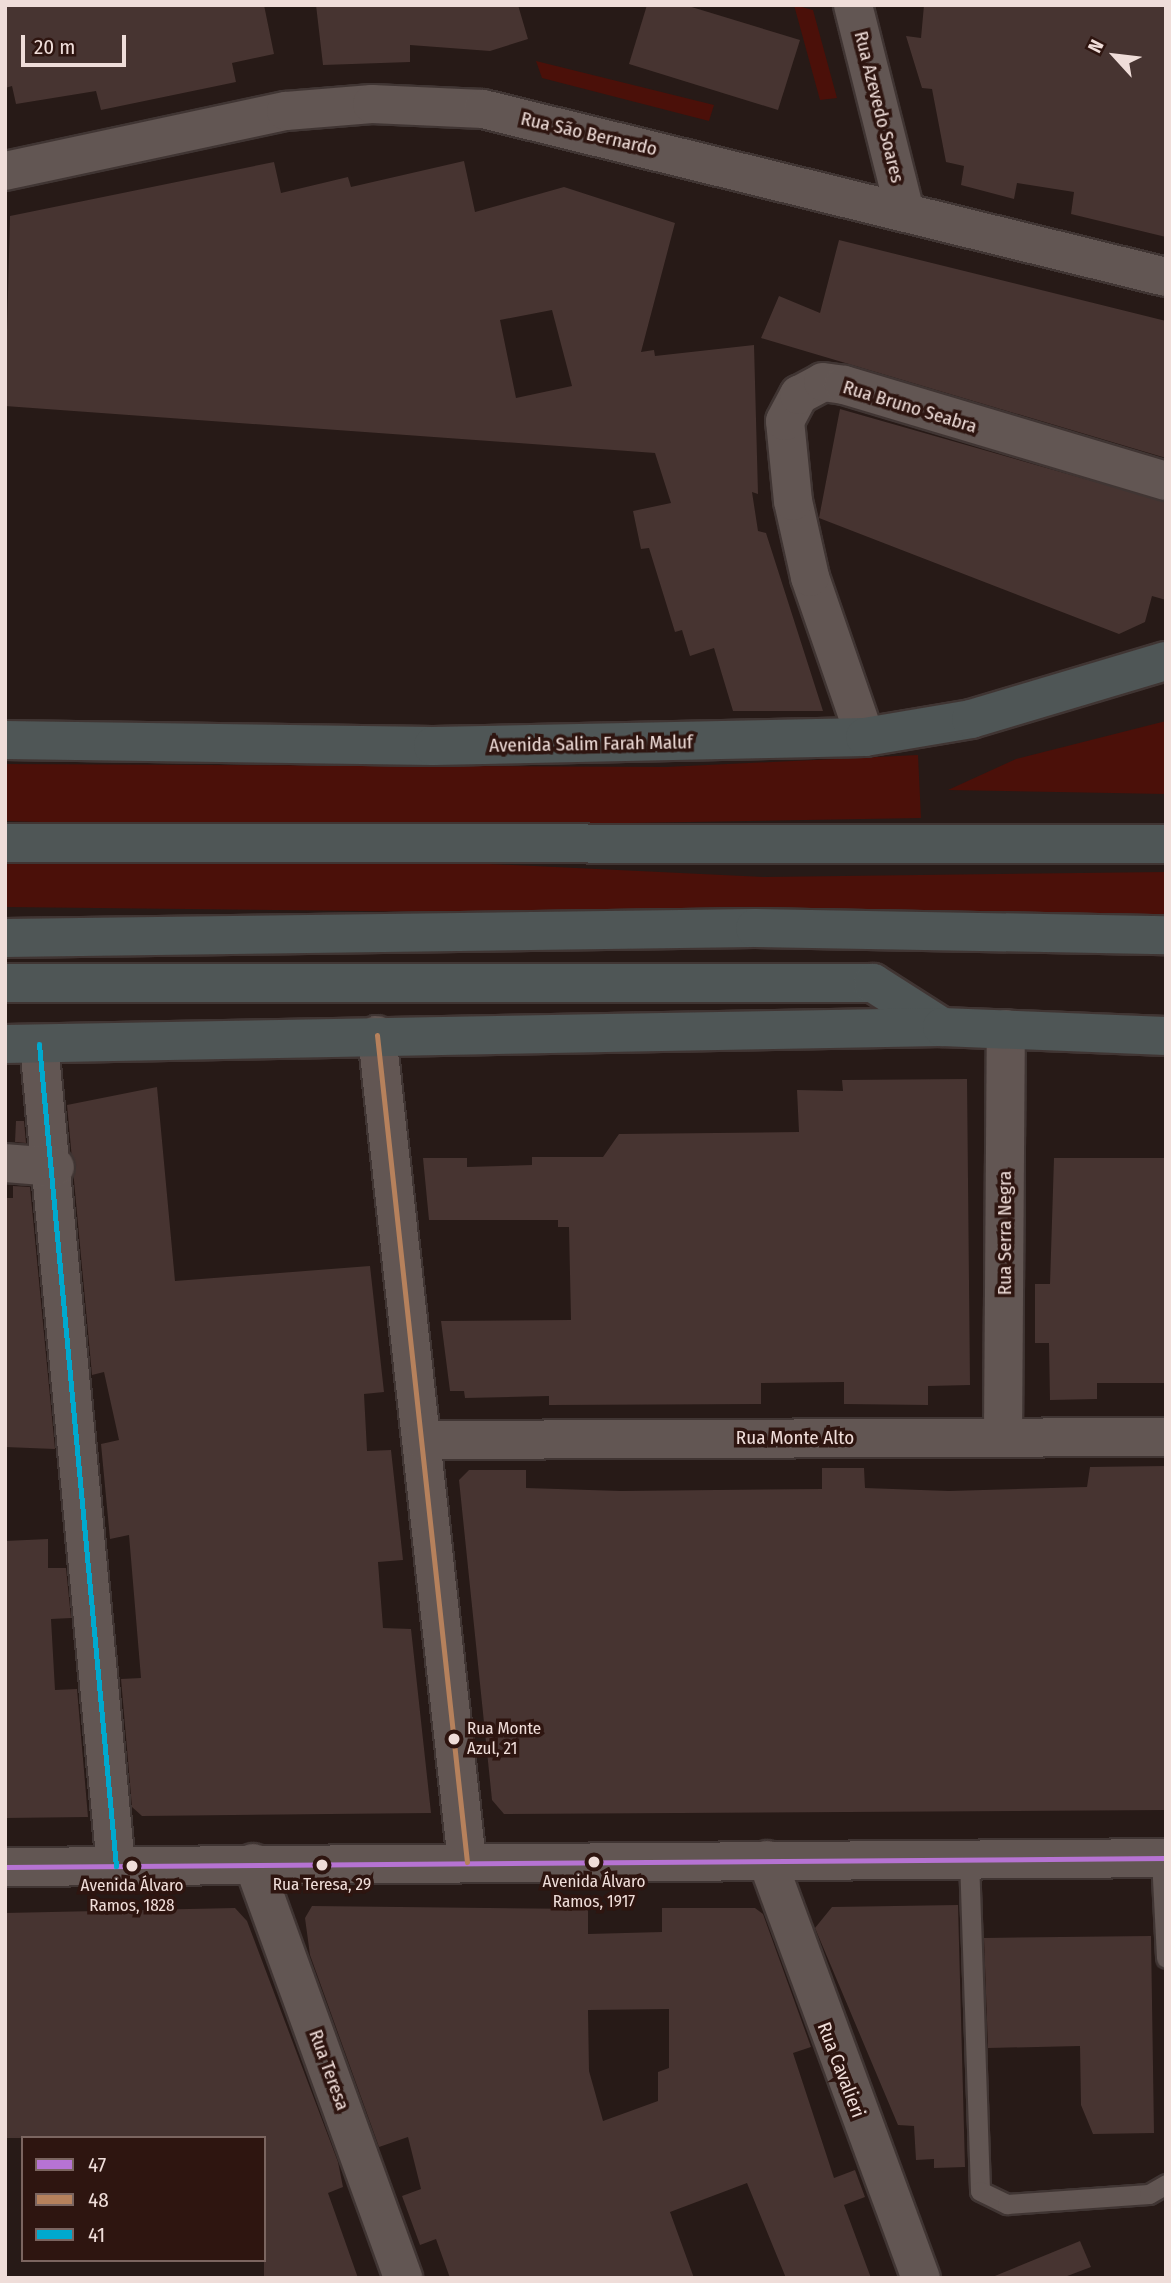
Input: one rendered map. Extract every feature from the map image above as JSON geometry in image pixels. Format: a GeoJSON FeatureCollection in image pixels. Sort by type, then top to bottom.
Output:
{"type":"FeatureCollection","features":[{"type":"Feature","properties":{"kind":"highway","name":"Avenida Salim Farah Maluf"},"geometry":{"type":"LineString","coordinates":[[5,740],[433,746],[865,737],[971,719],[1166,661]]}},
{"type":"Feature","properties":{"kind":"highway"},"geometry":{"type":"LineString","coordinates":[[5,843],[1166,844]]}},
{"type":"Feature","properties":{"kind":"highway"},"geometry":{"type":"LineString","coordinates":[[5,937],[755,928],[1166,935]]}},
{"type":"Feature","properties":{"kind":"highway"},"geometry":{"type":"LineString","coordinates":[[5,982],[873,983],[943,1027]]}},
{"type":"Feature","properties":{"kind":"highway"},"geometry":{"type":"LineString","coordinates":[[22,1044],[377,1035],[943,1027],[1166,1036]]}},
{"type":"Feature","properties":{"kind":"street","name":"Rua Azevedo Soares"},"geometry":{"type":"LineString","coordinates":[[853,5],[904,208]]}},
{"type":"Feature","properties":{"kind":"street","name":"Rua São Bernardo"},"geometry":{"type":"LineString","coordinates":[[5,171],[286,111],[430,104],[483,109],[904,208],[1166,277]]}},
{"type":"Feature","properties":{"kind":"street","name":"Rua Bruno Seabra"},"geometry":{"type":"LineString","coordinates":[[865,737],[810,577],[793,501],[785,421],[799,395],[823,382],[844,385],[1166,481]]}},
{"type":"Feature","properties":{"kind":"street","name":"Rua Serra Negra"},"geometry":{"type":"LineString","coordinates":[[1003,1437],[1006,1030]]}},
{"type":"Feature","properties":{"kind":"street"},"geometry":{"type":"LineString","coordinates":[[377,1035],[424,1440],[467,1862]]}},
{"type":"Feature","properties":{"kind":"street"},"geometry":{"type":"LineString","coordinates":[[22,1044],[55,1167],[116,1867]]}},
{"type":"Feature","properties":{"kind":"street"},"geometry":{"type":"LineString","coordinates":[[5,1163],[55,1167]]}},
{"type":"Feature","properties":{"kind":"street","name":"Rua Monte Alto"},"geometry":{"type":"LineString","coordinates":[[424,1440],[1166,1437]]}},
{"type":"Feature","properties":{"kind":"street"},"geometry":{"type":"LineString","coordinates":[[5,1867],[1163,1858]]}},
{"type":"Feature","properties":{"kind":"street","name":"Rua Cavalieri"},"geometry":{"type":"LineString","coordinates":[[767,1860],[921,2278]]}},
{"type":"Feature","properties":{"kind":"street","name":"Rua Teresa"},"geometry":{"type":"LineString","coordinates":[[253,1863],[403,2278]]}},
{"type":"Feature","properties":{"kind":"lane"},"geometry":{"type":"LineString","coordinates":[[969,1858],[980,2191],[1007,2204],[1149,2194],[1166,2184]]}},
{"type":"Feature","properties":{"kind":"lane"},"geometry":{"type":"LineString","coordinates":[[1163,1858],[1166,1958]]}},
{"type":"Feature","properties":{"kind":"shaded area"},"geometry":{"type":"Polygon","coordinates":[[[794,5],[813,10],[837,98],[820,100],[794,5]]]}},
{"type":"Feature","properties":{"kind":"shaded area"},"geometry":{"type":"Polygon","coordinates":[[[536,61],[714,105],[709,121],[542,78],[536,61]]]}},
{"type":"Feature","properties":{"kind":"shaded area"},"geometry":{"type":"Polygon","coordinates":[[[1166,721],[1166,794],[948,790],[1016,759],[1166,721]]]}},
{"type":"Feature","properties":{"kind":"shaded area"},"geometry":{"type":"Polygon","coordinates":[[[918,755],[921,818],[278,829],[5,821],[5,764],[666,767],[918,755]]]}},
{"type":"Feature","properties":{"kind":"shaded area"},"geometry":{"type":"Polygon","coordinates":[[[407,860],[764,877],[1166,872],[1166,920],[5,907],[5,863],[407,860]]]}},
{"type":"Feature","properties":{"kind":"building"},"geometry":{"type":"Polygon","coordinates":[[[5,5],[264,5],[274,54],[232,63],[236,82],[101,110],[96,91],[16,104],[12,86],[5,88],[5,5]]]}},
{"type":"Feature","properties":{"kind":"building"},"geometry":{"type":"Polygon","coordinates":[[[316,5],[518,5],[528,39],[490,51],[410,45],[410,62],[323,65],[316,5]]]}},
{"type":"Feature","properties":{"kind":"building"},"geometry":{"type":"Polygon","coordinates":[[[647,5],[685,5],[800,40],[778,110],[629,64],[647,5]]]}},
{"type":"Feature","properties":{"kind":"building"},"geometry":{"type":"Polygon","coordinates":[[[924,5],[1166,5],[1166,237],[1071,214],[1074,192],[1017,183],[1014,199],[961,185],[964,166],[946,162],[932,89],[922,88],[906,36],[921,38],[924,5]]]}},
{"type":"Feature","properties":{"kind":"building"},"geometry":{"type":"Polygon","coordinates":[[[464,161],[475,212],[564,187],[675,223],[641,352],[654,350],[655,356],[754,345],[758,494],[752,492],[758,531],[766,533],[823,711],[733,711],[714,648],[690,656],[682,630],[675,632],[649,548],[641,549],[633,511],[671,503],[655,453],[5,406],[10,216],[274,162],[281,193],[348,177],[351,187],[464,161]],[[552,310],[500,320],[516,398],[572,386],[552,310]]]}},
{"type":"Feature","properties":{"kind":"building"},"geometry":{"type":"Polygon","coordinates":[[[839,240],[1166,321],[1166,458],[761,338],[779,296],[820,313],[839,240]]]}},
{"type":"Feature","properties":{"kind":"building"},"geometry":{"type":"Polygon","coordinates":[[[840,409],[1166,502],[1166,600],[1152,596],[1145,622],[1119,634],[819,518],[840,409]]]}},
{"type":"Feature","properties":{"kind":"building"},"geometry":{"type":"Polygon","coordinates":[[[967,1079],[970,1385],[928,1386],[928,1405],[844,1404],[844,1382],[761,1383],[761,1404],[549,1405],[549,1396],[465,1398],[464,1391],[450,1391],[441,1321],[571,1320],[569,1227],[558,1227],[558,1220],[429,1220],[423,1158],[467,1158],[467,1167],[532,1165],[532,1157],[603,1157],[619,1134],[799,1132],[797,1090],[843,1091],[842,1080],[967,1079]]]}},
{"type":"Feature","properties":{"kind":"building"},"geometry":{"type":"Polygon","coordinates":[[[157,1087],[175,1281],[370,1266],[384,1392],[364,1394],[367,1451],[391,1450],[403,1560],[378,1562],[383,1628],[411,1629],[431,1813],[142,1816],[132,1807],[121,1679],[141,1678],[129,1535],[110,1539],[101,1444],[119,1440],[104,1372],[92,1375],[67,1105],[157,1087]]]}},
{"type":"Feature","properties":{"kind":"building"},"geometry":{"type":"Polygon","coordinates":[[[16,1121],[24,1121],[26,1143],[15,1142],[16,1121]]]}},
{"type":"Feature","properties":{"kind":"building"},"geometry":{"type":"Polygon","coordinates":[[[1054,1158],[1166,1158],[1166,1383],[1097,1383],[1097,1399],[1050,1400],[1049,1343],[1035,1343],[1035,1284],[1050,1284],[1054,1158]]]}},
{"type":"Feature","properties":{"kind":"building"},"geometry":{"type":"Polygon","coordinates":[[[13,1186],[30,1187],[55,1449],[5,1447],[5,1198],[13,1198],[13,1186]]]}},
{"type":"Feature","properties":{"kind":"building"},"geometry":{"type":"Polygon","coordinates":[[[1166,1466],[1166,1810],[504,1814],[492,1800],[459,1480],[469,1470],[526,1470],[526,1488],[621,1491],[822,1489],[822,1468],[864,1468],[865,1488],[949,1491],[1087,1487],[1090,1467],[1166,1466]]]}},
{"type":"Feature","properties":{"kind":"building"},"geometry":{"type":"Polygon","coordinates":[[[48,1539],[48,1568],[66,1568],[71,1618],[51,1619],[55,1690],[77,1689],[88,1817],[5,1818],[5,1541],[48,1539]]]}},
{"type":"Feature","properties":{"kind":"building"},"geometry":{"type":"Polygon","coordinates":[[[958,1905],[965,2167],[934,2168],[934,2159],[916,2160],[914,2126],[898,2125],[815,1928],[832,1907],[958,1905]]]}},
{"type":"Feature","properties":{"kind":"building"},"geometry":{"type":"Polygon","coordinates":[[[312,1906],[588,1909],[588,1934],[662,1932],[662,1908],[755,1908],[763,1914],[811,2047],[793,2053],[834,2178],[855,2170],[865,2197],[844,2205],[871,2278],[786,2278],[747,2183],[670,2212],[694,2278],[450,2278],[436,2239],[420,2245],[402,2196],[421,2189],[408,2137],[379,2147],[310,1955],[305,1918],[312,1906]],[[669,2009],[588,2010],[589,2071],[603,2121],[658,2101],[658,2072],[669,2068],[669,2009]]]}},
{"type":"Feature","properties":{"kind":"building"},"geometry":{"type":"Polygon","coordinates":[[[235,1908],[247,1921],[338,2162],[343,2187],[328,2193],[358,2278],[264,2278],[266,2136],[5,2138],[5,1913],[235,1908]]]}},
{"type":"Feature","properties":{"kind":"building"},"geometry":{"type":"Polygon","coordinates":[[[1151,1936],[1154,2133],[1093,2134],[1081,2105],[1080,2046],[988,2048],[984,1938],[1151,1936]]]}},
{"type":"Feature","properties":{"kind":"building"},"geometry":{"type":"Polygon","coordinates":[[[1080,2241],[1091,2267],[1062,2278],[990,2278],[1080,2241]]]}},
{"type":"Feature","properties":{"kind":"transit line","name":"48"},"geometry":{"type":"LineString","coordinates":[[377,1035],[467,1862]]}},
{"type":"Feature","properties":{"kind":"transit line","name":"41"},"geometry":{"type":"LineString","coordinates":[[39,1044],[116,1866]]}},
{"type":"Feature","properties":{"kind":"transit line","name":"47"},"geometry":{"type":"LineString","coordinates":[[5,1867],[1166,1858]]}},
{"type":"Feature","properties":{"kind":"place","name":"Rua Monte Azul, 21"},"geometry":{"type":"Point","coordinates":[454,1739]}},
{"type":"Feature","properties":{"kind":"place","name":"Avenida Álvaro Ramos, 1917"},"geometry":{"type":"Point","coordinates":[594,1862]}},
{"type":"Feature","properties":{"kind":"place","name":"Rua Teresa, 29"},"geometry":{"type":"Point","coordinates":[322,1865]}},
{"type":"Feature","properties":{"kind":"place","name":"Avenida Álvaro Ramos, 1828"},"geometry":{"type":"Point","coordinates":[132,1866]}}]}
